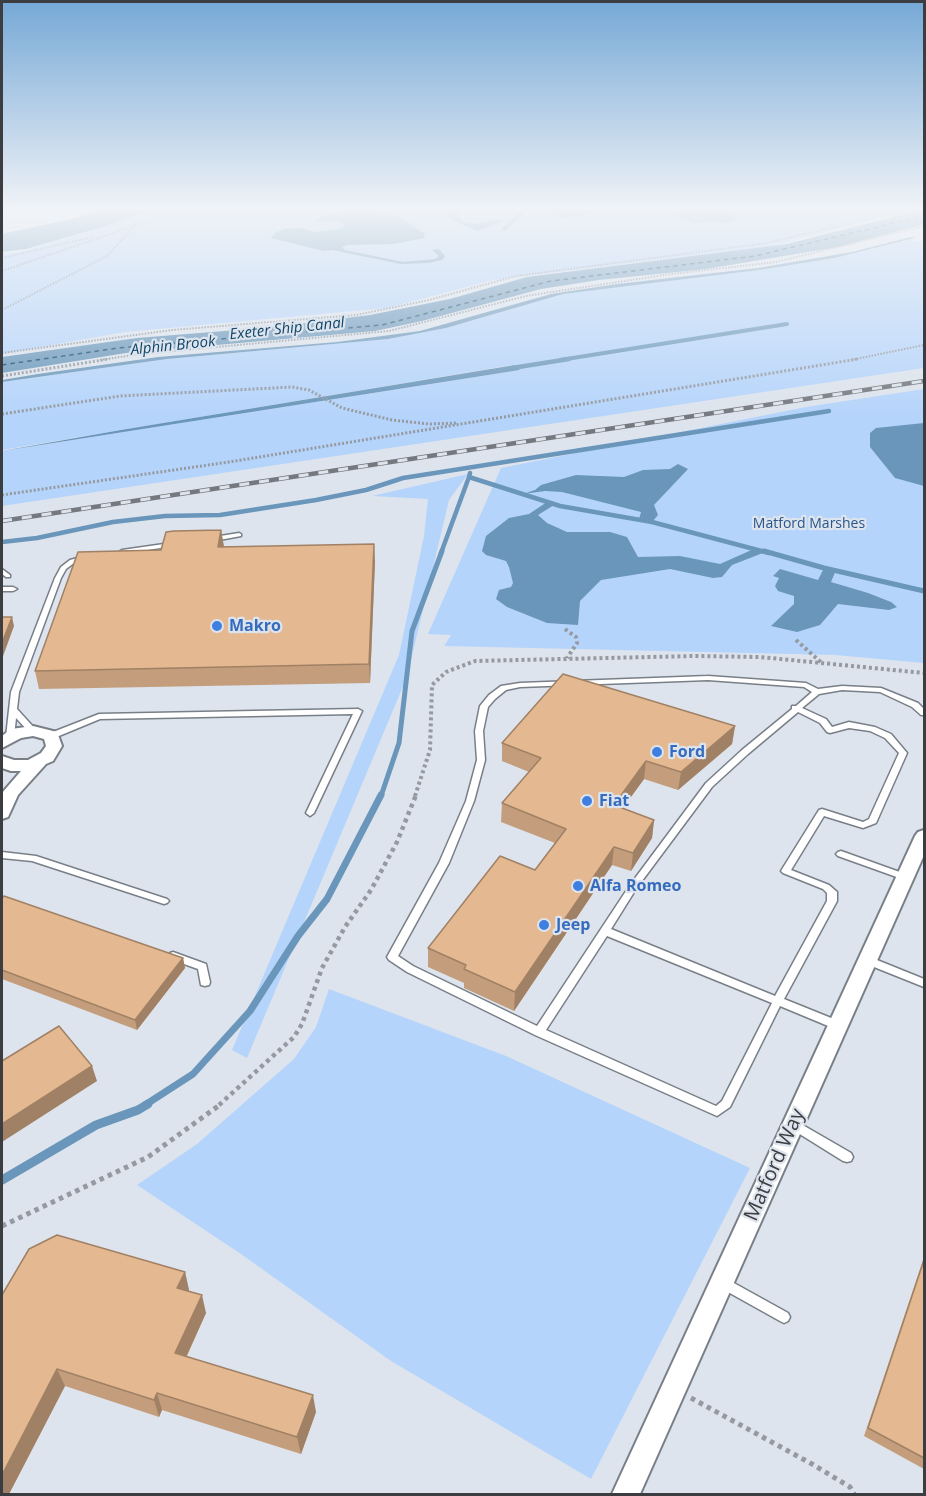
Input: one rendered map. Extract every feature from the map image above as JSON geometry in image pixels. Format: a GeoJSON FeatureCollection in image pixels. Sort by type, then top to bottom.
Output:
{"type":"FeatureCollection","features":[{"type":"Feature","properties":{"kind":"street"},"geometry":{"type":"LineString","coordinates":[[2,813],[10,793],[52,751],[54,741],[51,736],[33,731],[6,740]]}},
{"type":"Feature","properties":{"kind":"street"},"geometry":{"type":"LineString","coordinates":[[3,762],[21,766],[40,761]]}},
{"type":"Feature","properties":{"kind":"street"},"geometry":{"type":"LineString","coordinates":[[3,762],[8,774],[10,793]]}},
{"type":"Feature","properties":{"kind":"street","name":"Matford Way"},"geometry":{"type":"LineString","coordinates":[[626,1494],[924,836]]}},
{"type":"Feature","properties":{"kind":"lane"},"geometry":{"type":"LineString","coordinates":[[204,540],[239,535]]}},
{"type":"Feature","properties":{"kind":"lane"},"geometry":{"type":"LineString","coordinates":[[110,554],[181,543]]}},
{"type":"Feature","properties":{"kind":"lane"},"geometry":{"type":"LineString","coordinates":[[6,740],[14,711],[15,692],[63,568],[72,561],[99,556]]}},
{"type":"Feature","properties":{"kind":"lane"},"geometry":{"type":"LineString","coordinates":[[2,589],[13,589]]}},
{"type":"Feature","properties":{"kind":"lane"},"geometry":{"type":"LineString","coordinates":[[795,708],[823,721],[830,730],[849,725],[872,729],[888,736],[903,753],[873,821],[863,825],[822,812],[786,871],[832,892],[832,901],[778,1000],[726,1104],[717,1111],[539,1032],[410,969],[392,957],[444,863],[470,801],[481,760],[479,731],[484,706],[504,688],[520,685],[630,679],[708,678],[806,686],[817,692]]}},
{"type":"Feature","properties":{"kind":"lane"},"geometry":{"type":"LineString","coordinates":[[539,1032],[633,887],[695,802],[719,775],[795,708],[817,692],[842,688],[881,690],[915,705],[924,713]]}},
{"type":"Feature","properties":{"kind":"lane"},"geometry":{"type":"LineString","coordinates":[[14,711],[33,731]]}},
{"type":"Feature","properties":{"kind":"lane"},"geometry":{"type":"LineString","coordinates":[[51,736],[99,717],[358,711],[310,813]]}},
{"type":"Feature","properties":{"kind":"lane"},"geometry":{"type":"LineString","coordinates":[[841,854],[905,877]]}},
{"type":"Feature","properties":{"kind":"lane"},"geometry":{"type":"LineString","coordinates":[[2,855],[33,858],[164,901]]}},
{"type":"Feature","properties":{"kind":"lane"},"geometry":{"type":"LineString","coordinates":[[605,931],[837,1025]]}},
{"type":"Feature","properties":{"kind":"lane"},"geometry":{"type":"LineString","coordinates":[[160,952],[203,967],[205,982]]}},
{"type":"Feature","properties":{"kind":"lane"},"geometry":{"type":"LineString","coordinates":[[867,959],[924,983]]}},
{"type":"Feature","properties":{"kind":"lane"},"geometry":{"type":"LineString","coordinates":[[794,1124],[847,1157]]}},
{"type":"Feature","properties":{"kind":"lane"},"geometry":{"type":"LineString","coordinates":[[722,1283],[784,1317]]}},
{"type":"Feature","properties":{"kind":"path"},"geometry":{"type":"LineString","coordinates":[[2,310],[65,278]]}},
{"type":"Feature","properties":{"kind":"path"},"geometry":{"type":"LineString","coordinates":[[2,353],[172,330],[356,315],[429,300],[509,278]]}},
{"type":"Feature","properties":{"kind":"path"},"geometry":{"type":"LineString","coordinates":[[2,376],[140,354],[389,332],[526,296],[645,278]]}},
{"type":"Feature","properties":{"kind":"path"},"geometry":{"type":"LineString","coordinates":[[2,495],[838,363],[924,345]]}},
{"type":"Feature","properties":{"kind":"path"},"geometry":{"type":"LineString","coordinates":[[2,414],[120,396],[292,387],[309,390],[342,408],[392,420],[429,424],[475,422]]}},
{"type":"Feature","properties":{"kind":"path"},"geometry":{"type":"LineString","coordinates":[[565,629],[576,637],[577,643],[567,658]]}},
{"type":"Feature","properties":{"kind":"path"},"geometry":{"type":"LineString","coordinates":[[796,640],[824,664]]}},
{"type":"Feature","properties":{"kind":"path"},"geometry":{"type":"LineString","coordinates":[[674,1390],[813,1464],[850,1487],[854,1494]]}},
{"type":"Feature","properties":{"kind":"green space"},"geometry":{"type":"Polygon","coordinates":[[[2,278],[511,278],[493,280],[387,308],[125,332],[2,354],[2,278]]]}},
{"type":"Feature","properties":{"kind":"green space"},"geometry":{"type":"Polygon","coordinates":[[[695,278],[924,278],[924,368],[2,506],[2,451],[520,370],[512,365],[2,450],[2,382],[167,359],[388,339],[446,328],[563,294],[695,278]]]}},
{"type":"Feature","properties":{"kind":"green space","name":"Matford Marshes"},"geometry":{"type":"Polygon","coordinates":[[[924,389],[924,663],[835,655],[444,646],[451,635],[428,634],[501,468],[806,407],[924,389]]]}},
{"type":"Feature","properties":{"kind":"green space"},"geometry":{"type":"Polygon","coordinates":[[[468,474],[449,500],[407,677],[247,1058],[232,1050],[399,655],[424,536],[428,499],[372,496],[468,474]]]}},
{"type":"Feature","properties":{"kind":"green space"},"geometry":{"type":"Polygon","coordinates":[[[329,989],[506,1056],[750,1168],[591,1479],[391,1361],[241,1254],[137,1185],[197,1144],[294,1059],[316,1027],[329,989]]]}},
{"type":"Feature","properties":{"kind":"water","name":"Exeter Ship Canal"},"geometry":{"type":"Polygon","coordinates":[[[524,278],[620,278],[541,289],[422,321],[375,331],[126,353],[2,373],[2,357],[137,338],[274,327],[370,315],[450,299],[524,278]]]}},
{"type":"Feature","properties":{"kind":"water"},"geometry":{"type":"Polygon","coordinates":[[[672,278],[695,278],[563,294],[446,328],[388,339],[167,359],[2,382],[2,380],[38,374],[158,357],[337,342],[420,331],[551,294],[672,278]]]}},
{"type":"Feature","properties":{"kind":"water"},"geometry":{"type":"Polygon","coordinates":[[[515,365],[520,370],[2,451],[121,430],[515,365]]]}},
{"type":"Feature","properties":{"kind":"water"},"geometry":{"type":"Polygon","coordinates":[[[924,423],[924,486],[895,478],[870,447],[870,433],[876,428],[924,423]]]}},
{"type":"Feature","properties":{"kind":"water"},"geometry":{"type":"Polygon","coordinates":[[[678,464],[688,469],[654,505],[658,515],[652,522],[639,519],[641,512],[562,492],[545,491],[523,494],[541,485],[576,475],[624,477],[643,470],[670,469],[678,464]]]}},
{"type":"Feature","properties":{"kind":"water"},"geometry":{"type":"Polygon","coordinates":[[[547,502],[554,505],[538,515],[547,523],[567,532],[610,532],[627,537],[638,557],[680,556],[720,564],[756,548],[768,551],[732,565],[722,577],[713,578],[670,569],[601,580],[580,601],[578,625],[547,623],[507,607],[496,599],[499,590],[511,587],[513,583],[509,567],[506,561],[486,555],[482,551],[486,536],[509,518],[529,514],[547,502]]]}},
{"type":"Feature","properties":{"kind":"water"},"geometry":{"type":"Polygon","coordinates":[[[824,568],[836,570],[831,582],[868,593],[891,602],[897,607],[889,610],[838,604],[820,625],[797,632],[771,626],[794,604],[794,596],[778,591],[775,586],[779,578],[773,576],[780,569],[818,580],[824,568]]]}},
{"type":"Feature","properties":{"kind":"building","name":"Makro"},"geometry":{"type":"Polygon","coordinates":[[[221,530],[218,547],[374,544],[369,664],[35,671],[78,552],[161,550],[166,532],[221,530]]]}},
{"type":"Feature","properties":{"kind":"building"},"geometry":{"type":"Polygon","coordinates":[[[2,617],[12,617],[2,643],[2,617]]]}},
{"type":"Feature","properties":{"kind":"building"},"geometry":{"type":"Polygon","coordinates":[[[563,674],[735,726],[681,772],[646,761],[614,805],[654,820],[633,853],[614,847],[515,992],[464,969],[466,965],[428,948],[500,856],[535,870],[566,829],[502,803],[541,758],[502,743],[563,674]]]}},
{"type":"Feature","properties":{"kind":"building"},"geometry":{"type":"Polygon","coordinates":[[[4,896],[183,958],[135,1020],[2,970],[2,898],[4,896]]]}},
{"type":"Feature","properties":{"kind":"building"},"geometry":{"type":"Polygon","coordinates":[[[59,1026],[92,1066],[2,1124],[2,1061],[59,1026]]]}},
{"type":"Feature","properties":{"kind":"building"},"geometry":{"type":"Polygon","coordinates":[[[57,1235],[185,1272],[177,1288],[202,1295],[175,1353],[313,1395],[297,1437],[157,1393],[154,1400],[57,1369],[2,1475],[2,1295],[29,1249],[57,1235]]]}},
{"type":"Feature","properties":{"kind":"building"},"geometry":{"type":"Polygon","coordinates":[[[924,1260],[924,1458],[868,1428],[924,1260]]]}},
{"type":"Feature","properties":{"kind":"waterway"},"geometry":{"type":"LineString","coordinates":[[560,360],[787,324]]}},
{"type":"Feature","properties":{"kind":"waterway"},"geometry":{"type":"LineString","coordinates":[[512,368],[569,359]]}},
{"type":"Feature","properties":{"kind":"waterway"},"geometry":{"type":"LineString","coordinates":[[2,542],[37,538],[113,522],[165,516],[220,515],[316,500],[366,490],[403,478],[829,411]]}},
{"type":"Feature","properties":{"kind":"waterway"},"geometry":{"type":"LineString","coordinates":[[469,477],[470,473]]}},
{"type":"Feature","properties":{"kind":"waterway"},"geometry":{"type":"LineString","coordinates":[[441,553],[469,477]]}},
{"type":"Feature","properties":{"kind":"waterway"},"geometry":{"type":"LineString","coordinates":[[469,477],[560,506],[652,522],[769,553]]}},
{"type":"Feature","properties":{"kind":"waterway"},"geometry":{"type":"LineString","coordinates":[[381,796],[399,743],[412,631],[442,551]]}},
{"type":"Feature","properties":{"kind":"waterway"},"geometry":{"type":"LineString","coordinates":[[764,551],[824,568],[924,591]]}},
{"type":"Feature","properties":{"kind":"waterway"},"geometry":{"type":"LineString","coordinates":[[145,1105],[193,1074],[250,1011],[298,936],[327,899],[381,795]]}},
{"type":"Feature","properties":{"kind":"waterway"},"geometry":{"type":"LineString","coordinates":[[2,1180],[96,1125],[138,1110],[148,1104]]}},
{"type":"Feature","properties":{"kind":"ferry route"},"geometry":{"type":"LineString","coordinates":[[2,365],[118,348],[382,325],[551,281],[577,278]]}},
{"type":"Feature","properties":{"kind":"railway"},"geometry":{"type":"LineString","coordinates":[[2,521],[924,381]]}},
{"type":"Feature","properties":{"kind":"place","name":"Makro"},"geometry":{"type":"Point","coordinates":[217,626]}},
{"type":"Feature","properties":{"kind":"place","name":"Ford"},"geometry":{"type":"Point","coordinates":[657,752]}},
{"type":"Feature","properties":{"kind":"place","name":"Fiat"},"geometry":{"type":"Point","coordinates":[587,801]}},
{"type":"Feature","properties":{"kind":"place","name":"Alfa Romeo"},"geometry":{"type":"Point","coordinates":[578,886]}},
{"type":"Feature","properties":{"kind":"place","name":"Jeep"},"geometry":{"type":"Point","coordinates":[544,925]}},
{"type":"Feature","properties":{"kind":"water label","name":"Alphin Brook"},"geometry":{"type":"Point","coordinates":[173,346]}}]}
